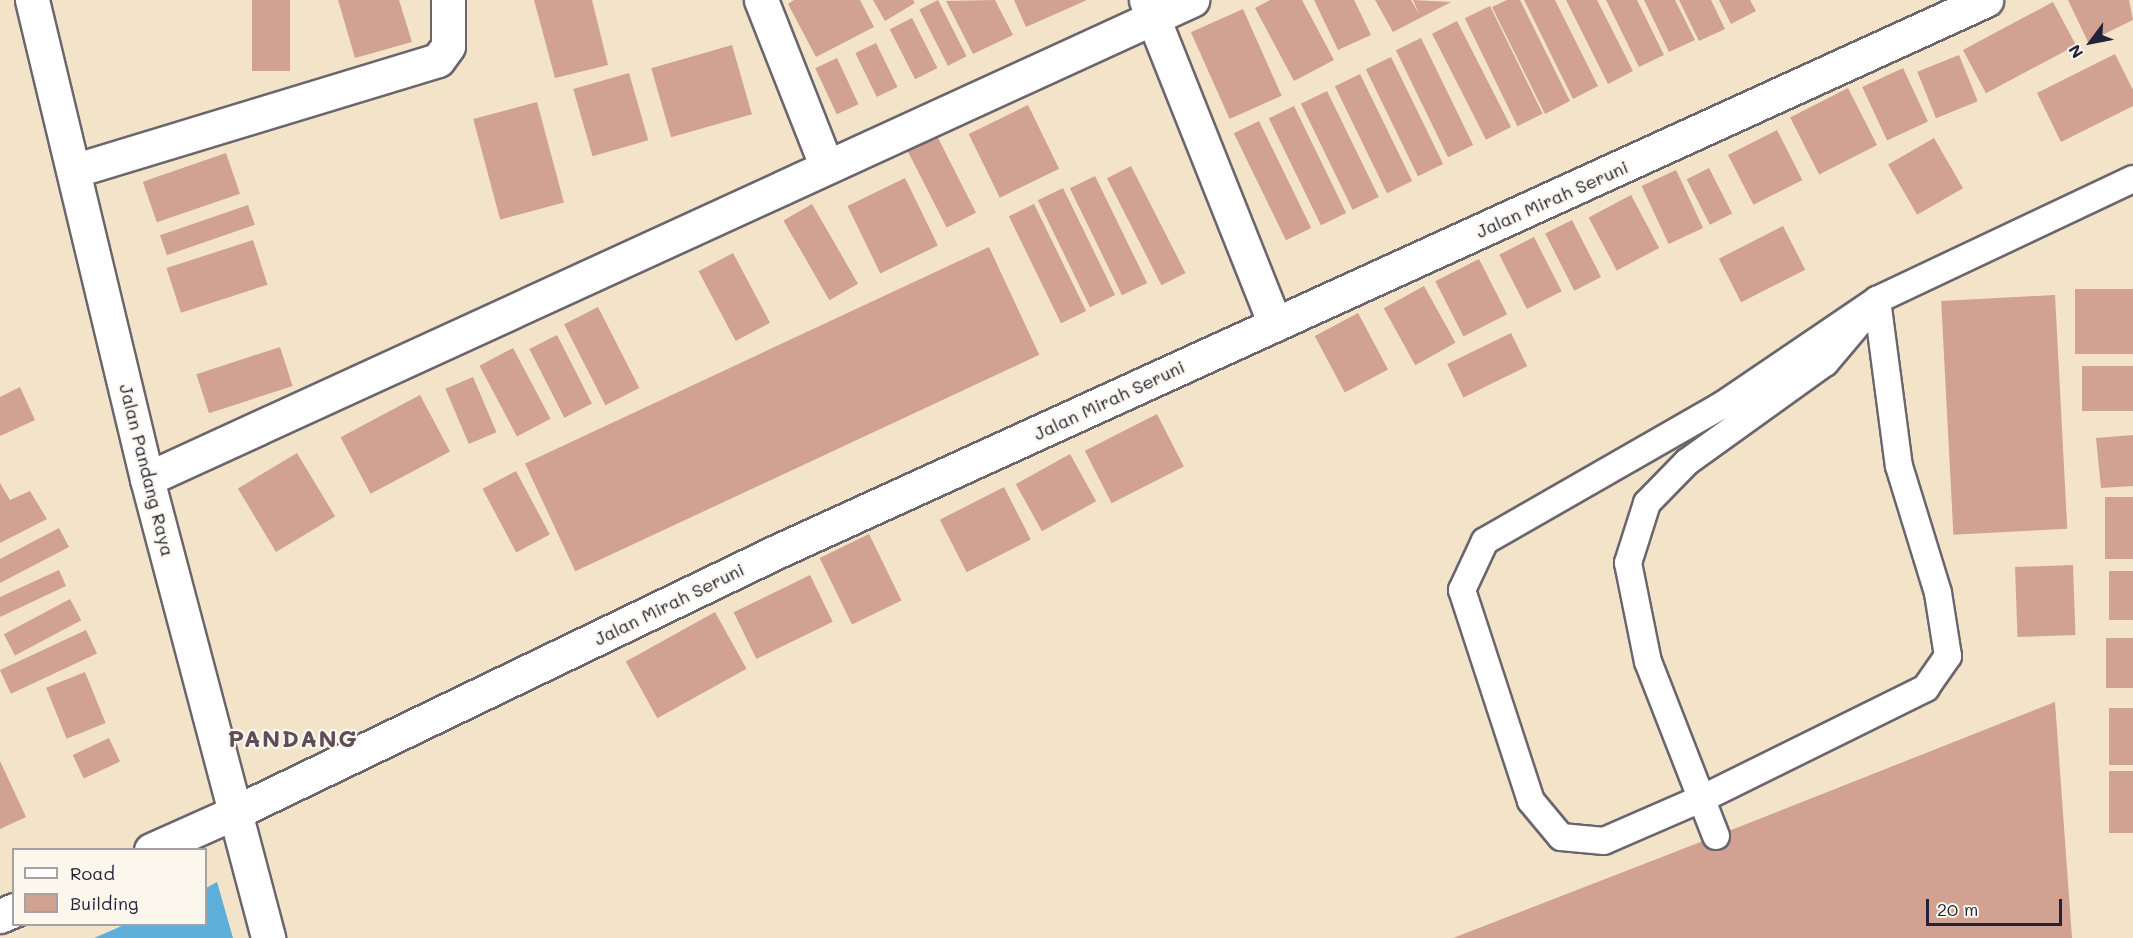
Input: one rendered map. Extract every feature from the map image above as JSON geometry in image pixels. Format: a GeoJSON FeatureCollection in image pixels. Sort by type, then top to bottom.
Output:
{"type":"FeatureCollection","features":[{"type":"Feature","properties":{"kind":"street","name":"Jalan Pandang Raya"},"geometry":{"type":"LineString","coordinates":[[32,0],[76,170],[147,479],[238,811],[268,938]]}},
{"type":"Feature","properties":{"kind":"street"},"geometry":{"type":"LineString","coordinates":[[76,170],[438,60],[448,46],[448,0]]}},
{"type":"Feature","properties":{"kind":"street"},"geometry":{"type":"LineString","coordinates":[[761,0],[826,165]]}},
{"type":"Feature","properties":{"kind":"street"},"geometry":{"type":"LineString","coordinates":[[147,479],[826,165],[1150,9],[1192,0]]}},
{"type":"Feature","properties":{"kind":"street","name":"Jalan Mirah Seruni"},"geometry":{"type":"LineString","coordinates":[[153,848],[238,811],[778,551],[1986,0]]}},
{"type":"Feature","properties":{"kind":"street"},"geometry":{"type":"LineString","coordinates":[[1150,9],[1275,324]]}},
{"type":"Feature","properties":{"kind":"lane"},"geometry":{"type":"LineString","coordinates":[[1877,300],[1899,466],[1938,593],[1948,656],[1926,688],[1705,797],[1604,841],[1561,837],[1531,801],[1462,590],[1485,541],[1721,406],[1877,300],[2133,179]]}},
{"type":"Feature","properties":{"kind":"lane"},"geometry":{"type":"LineString","coordinates":[[1716,836],[1705,797],[1648,662],[1628,563],[1647,503],[1687,462],[1825,363],[1877,300]]}},
{"type":"Feature","properties":{"kind":"water"},"geometry":{"type":"Polygon","coordinates":[[[217,882],[233,938],[94,938],[122,926],[207,926],[207,887],[217,882]]]}},
{"type":"Feature","properties":{"kind":"building"},"geometry":{"type":"Polygon","coordinates":[[[252,0],[290,0],[290,71],[252,71],[252,0]]]}},
{"type":"Feature","properties":{"kind":"building"},"geometry":{"type":"Polygon","coordinates":[[[338,0],[399,0],[412,42],[355,58],[338,0]]]}},
{"type":"Feature","properties":{"kind":"building"},"geometry":{"type":"Polygon","coordinates":[[[534,0],[592,0],[608,65],[555,78],[534,0]]]}},
{"type":"Feature","properties":{"kind":"building"},"geometry":{"type":"Polygon","coordinates":[[[794,0],[860,0],[874,27],[816,57],[788,4],[794,0]]]}},
{"type":"Feature","properties":{"kind":"building"},"geometry":{"type":"Polygon","coordinates":[[[873,0],[913,0],[915,3],[885,21],[873,0]]]}},
{"type":"Feature","properties":{"kind":"building"},"geometry":{"type":"Polygon","coordinates":[[[938,0],[967,56],[948,66],[919,10],[938,0]]]}},
{"type":"Feature","properties":{"kind":"building"},"geometry":{"type":"Polygon","coordinates":[[[995,0],[1013,35],[973,54],[946,1],[995,0]]]}},
{"type":"Feature","properties":{"kind":"building"},"geometry":{"type":"Polygon","coordinates":[[[1014,0],[1087,0],[1026,27],[1014,0]]]}},
{"type":"Feature","properties":{"kind":"building"},"geometry":{"type":"Polygon","coordinates":[[[1270,0],[1302,0],[1334,60],[1294,81],[1255,8],[1270,0]]]}},
{"type":"Feature","properties":{"kind":"building"},"geometry":{"type":"Polygon","coordinates":[[[1314,0],[1354,0],[1371,35],[1338,50],[1314,0]]]}},
{"type":"Feature","properties":{"kind":"building"},"geometry":{"type":"Polygon","coordinates":[[[1375,0],[1411,0],[1419,14],[1413,0],[1451,2],[1393,32],[1375,0]]]}},
{"type":"Feature","properties":{"kind":"building"},"geometry":{"type":"Polygon","coordinates":[[[1507,0],[1520,0],[1570,101],[1545,114],[1492,7],[1507,0]]]}},
{"type":"Feature","properties":{"kind":"building"},"geometry":{"type":"Polygon","coordinates":[[[1524,0],[1555,0],[1598,86],[1573,99],[1524,0]]]}},
{"type":"Feature","properties":{"kind":"building"},"geometry":{"type":"Polygon","coordinates":[[[1566,0],[1597,0],[1633,71],[1608,84],[1566,0]]]}},
{"type":"Feature","properties":{"kind":"building"},"geometry":{"type":"Polygon","coordinates":[[[1606,0],[1637,0],[1664,55],[1639,67],[1606,0]]]}},
{"type":"Feature","properties":{"kind":"building"},"geometry":{"type":"Polygon","coordinates":[[[1644,0],[1675,0],[1695,40],[1669,52],[1644,0]]]}},
{"type":"Feature","properties":{"kind":"building"},"geometry":{"type":"Polygon","coordinates":[[[1679,0],[1711,0],[1725,29],[1699,41],[1679,0]]]}},
{"type":"Feature","properties":{"kind":"building"},"geometry":{"type":"Polygon","coordinates":[[[1719,0],[1750,0],[1756,11],[1731,24],[1719,0]]]}},
{"type":"Feature","properties":{"kind":"building"},"geometry":{"type":"Polygon","coordinates":[[[2068,0],[2129,0],[2133,20],[2088,42],[2068,0]]]}},
{"type":"Feature","properties":{"kind":"building"},"geometry":{"type":"Polygon","coordinates":[[[2053,2],[2076,45],[1986,93],[1963,50],[2053,2]]]}},
{"type":"Feature","properties":{"kind":"building"},"geometry":{"type":"Polygon","coordinates":[[[1490,6],[1543,114],[1517,126],[1465,18],[1490,6]]]}},
{"type":"Feature","properties":{"kind":"building"},"geometry":{"type":"Polygon","coordinates":[[[1243,9],[1282,96],[1230,119],[1191,32],[1243,9]]]}},
{"type":"Feature","properties":{"kind":"building"},"geometry":{"type":"Polygon","coordinates":[[[912,18],[937,68],[915,79],[890,29],[912,18]]]}},
{"type":"Feature","properties":{"kind":"building"},"geometry":{"type":"Polygon","coordinates":[[[1457,21],[1511,127],[1486,140],[1432,34],[1457,21]]]}},
{"type":"Feature","properties":{"kind":"building"},"geometry":{"type":"Polygon","coordinates":[[[1421,38],[1473,145],[1448,157],[1396,50],[1421,38]]]}},
{"type":"Feature","properties":{"kind":"building"},"geometry":{"type":"Polygon","coordinates":[[[876,43],[897,87],[877,97],[855,53],[876,43]]]}},
{"type":"Feature","properties":{"kind":"building"},"geometry":{"type":"Polygon","coordinates":[[[732,45],[752,114],[671,137],[651,68],[732,45]]]}},
{"type":"Feature","properties":{"kind":"building"},"geometry":{"type":"Polygon","coordinates":[[[2115,54],[2133,90],[2133,106],[2061,142],[2037,93],[2115,54]]]}},
{"type":"Feature","properties":{"kind":"building"},"geometry":{"type":"Polygon","coordinates":[[[1959,55],[1978,101],[1936,118],[1917,72],[1959,55]]]}},
{"type":"Feature","properties":{"kind":"building"},"geometry":{"type":"Polygon","coordinates":[[[1391,57],[1443,164],[1418,176],[1366,69],[1391,57]]]}},
{"type":"Feature","properties":{"kind":"building"},"geometry":{"type":"Polygon","coordinates":[[[837,58],[859,104],[837,114],[815,68],[837,58]]]}},
{"type":"Feature","properties":{"kind":"building"},"geometry":{"type":"Polygon","coordinates":[[[1903,68],[1928,121],[1887,140],[1862,87],[1903,68]]]}},
{"type":"Feature","properties":{"kind":"building"},"geometry":{"type":"Polygon","coordinates":[[[629,73],[648,140],[593,156],[573,89],[629,73]]]}},
{"type":"Feature","properties":{"kind":"building"},"geometry":{"type":"Polygon","coordinates":[[[1360,74],[1412,181],[1387,193],[1335,86],[1360,74]]]}},
{"type":"Feature","properties":{"kind":"building"},"geometry":{"type":"Polygon","coordinates":[[[1848,88],[1877,145],[1819,175],[1790,118],[1848,88]]]}},
{"type":"Feature","properties":{"kind":"building"},"geometry":{"type":"Polygon","coordinates":[[[1327,91],[1379,197],[1353,210],[1301,104],[1327,91]]]}},
{"type":"Feature","properties":{"kind":"building"},"geometry":{"type":"Polygon","coordinates":[[[537,102],[564,202],[500,220],[473,119],[537,102]]]}},
{"type":"Feature","properties":{"kind":"building"},"geometry":{"type":"Polygon","coordinates":[[[1028,105],[1059,169],[1000,198],[969,134],[1028,105]]]}},
{"type":"Feature","properties":{"kind":"building"},"geometry":{"type":"Polygon","coordinates":[[[1294,106],[1346,213],[1321,225],[1269,118],[1294,106]]]}},
{"type":"Feature","properties":{"kind":"building"},"geometry":{"type":"Polygon","coordinates":[[[1259,121],[1311,228],[1286,240],[1234,133],[1259,121]]]}},
{"type":"Feature","properties":{"kind":"building"},"geometry":{"type":"Polygon","coordinates":[[[1777,130],[1802,180],[1753,205],[1728,155],[1777,130]]]}},
{"type":"Feature","properties":{"kind":"building"},"geometry":{"type":"Polygon","coordinates":[[[937,136],[976,213],[947,228],[908,151],[937,136]]]}},
{"type":"Feature","properties":{"kind":"building"},"geometry":{"type":"Polygon","coordinates":[[[1934,138],[1963,188],[1917,215],[1888,164],[1934,138]]]}},
{"type":"Feature","properties":{"kind":"building"},"geometry":{"type":"Polygon","coordinates":[[[226,153],[240,194],[157,222],[143,182],[226,153]]]}},
{"type":"Feature","properties":{"kind":"building"},"geometry":{"type":"Polygon","coordinates":[[[1131,166],[1185,273],[1161,285],[1107,178],[1131,166]]]}},
{"type":"Feature","properties":{"kind":"building"},"geometry":{"type":"Polygon","coordinates":[[[1709,168],[1732,213],[1710,225],[1687,179],[1709,168]]]}},
{"type":"Feature","properties":{"kind":"building"},"geometry":{"type":"Polygon","coordinates":[[[1676,170],[1703,228],[1669,244],[1642,186],[1676,170]]]}},
{"type":"Feature","properties":{"kind":"building"},"geometry":{"type":"Polygon","coordinates":[[[1095,176],[1147,283],[1122,295],[1070,188],[1095,176]]]}},
{"type":"Feature","properties":{"kind":"building"},"geometry":{"type":"Polygon","coordinates":[[[905,178],[938,245],[880,273],[847,206],[905,178]]]}},
{"type":"Feature","properties":{"kind":"building"},"geometry":{"type":"Polygon","coordinates":[[[1063,188],[1115,295],[1090,307],[1038,200],[1063,188]]]}},
{"type":"Feature","properties":{"kind":"building"},"geometry":{"type":"Polygon","coordinates":[[[1631,195],[1659,248],[1617,271],[1589,218],[1631,195]]]}},
{"type":"Feature","properties":{"kind":"building"},"geometry":{"type":"Polygon","coordinates":[[[812,204],[858,284],[829,300],[783,220],[812,204]]]}},
{"type":"Feature","properties":{"kind":"building"},"geometry":{"type":"Polygon","coordinates":[[[1034,204],[1086,311],[1061,323],[1009,216],[1034,204]]]}},
{"type":"Feature","properties":{"kind":"building"},"geometry":{"type":"Polygon","coordinates":[[[248,205],[255,225],[167,255],[160,235],[248,205]]]}},
{"type":"Feature","properties":{"kind":"building"},"geometry":{"type":"Polygon","coordinates":[[[1572,220],[1601,277],[1574,291],[1545,234],[1572,220]]]}},
{"type":"Feature","properties":{"kind":"building"},"geometry":{"type":"Polygon","coordinates":[[[1783,226],[1805,270],[1741,302],[1719,259],[1783,226]]]}},
{"type":"Feature","properties":{"kind":"building"},"geometry":{"type":"Polygon","coordinates":[[[1534,237],[1562,291],[1527,309],[1499,255],[1534,237]]]}},
{"type":"Feature","properties":{"kind":"building"},"geometry":{"type":"Polygon","coordinates":[[[253,240],[268,285],[181,313],[166,268],[253,240]]]}},
{"type":"Feature","properties":{"kind":"building"},"geometry":{"type":"Polygon","coordinates":[[[989,247],[1039,355],[575,571],[525,463],[989,247]]]}},
{"type":"Feature","properties":{"kind":"building"},"geometry":{"type":"Polygon","coordinates":[[[733,253],[770,323],[736,341],[699,271],[733,253]]]}},
{"type":"Feature","properties":{"kind":"building"},"geometry":{"type":"Polygon","coordinates":[[[1479,259],[1507,314],[1463,336],[1435,281],[1479,259]]]}},
{"type":"Feature","properties":{"kind":"building"},"geometry":{"type":"Polygon","coordinates":[[[1424,286],[1456,343],[1415,365],[1384,308],[1424,286]]]}},
{"type":"Feature","properties":{"kind":"building"},"geometry":{"type":"Polygon","coordinates":[[[2075,289],[2133,289],[2133,354],[2075,354],[2075,289]]]}},
{"type":"Feature","properties":{"kind":"building"},"geometry":{"type":"Polygon","coordinates":[[[2055,295],[2067,529],[1953,535],[1941,301],[2055,295]]]}},
{"type":"Feature","properties":{"kind":"building"},"geometry":{"type":"Polygon","coordinates":[[[598,307],[639,388],[605,405],[564,324],[598,307]]]}},
{"type":"Feature","properties":{"kind":"building"},"geometry":{"type":"Polygon","coordinates":[[[1358,313],[1388,370],[1345,393],[1315,336],[1358,313]]]}},
{"type":"Feature","properties":{"kind":"building"},"geometry":{"type":"Polygon","coordinates":[[[1511,333],[1527,366],[1463,397],[1447,364],[1511,333]]]}},
{"type":"Feature","properties":{"kind":"building"},"geometry":{"type":"Polygon","coordinates":[[[557,335],[592,404],[564,418],[529,349],[557,335]]]}},
{"type":"Feature","properties":{"kind":"building"},"geometry":{"type":"Polygon","coordinates":[[[280,347],[293,386],[209,413],[196,374],[280,347]]]}},
{"type":"Feature","properties":{"kind":"building"},"geometry":{"type":"Polygon","coordinates":[[[513,348],[551,419],[517,436],[479,366],[513,348]]]}},
{"type":"Feature","properties":{"kind":"building"},"geometry":{"type":"Polygon","coordinates":[[[2082,366],[2133,366],[2133,411],[2082,411],[2082,366]]]}},
{"type":"Feature","properties":{"kind":"building"},"geometry":{"type":"Polygon","coordinates":[[[473,377],[496,432],[469,444],[445,389],[473,377]]]}},
{"type":"Feature","properties":{"kind":"building"},"geometry":{"type":"Polygon","coordinates":[[[20,387],[35,420],[0,436],[0,397],[20,387]]]}},
{"type":"Feature","properties":{"kind":"building"},"geometry":{"type":"Polygon","coordinates":[[[420,395],[450,452],[371,494],[341,437],[420,395]]]}},
{"type":"Feature","properties":{"kind":"building"},"geometry":{"type":"Polygon","coordinates":[[[1157,414],[1184,467],[1112,503],[1085,451],[1157,414]]]}},
{"type":"Feature","properties":{"kind":"building"},"geometry":{"type":"Polygon","coordinates":[[[2133,435],[2133,486],[2101,488],[2096,438],[2133,435]]]}},
{"type":"Feature","properties":{"kind":"building"},"geometry":{"type":"Polygon","coordinates":[[[297,453],[335,516],[276,552],[238,489],[297,453]]]}},
{"type":"Feature","properties":{"kind":"building"},"geometry":{"type":"Polygon","coordinates":[[[1070,454],[1096,501],[1042,531],[1016,484],[1070,454]]]}},
{"type":"Feature","properties":{"kind":"building"},"geometry":{"type":"Polygon","coordinates":[[[516,471],[550,535],[516,552],[482,489],[516,471]]]}},
{"type":"Feature","properties":{"kind":"building"},"geometry":{"type":"Polygon","coordinates":[[[0,483],[10,500],[30,491],[47,519],[0,543],[0,483]]]}},
{"type":"Feature","properties":{"kind":"building"},"geometry":{"type":"Polygon","coordinates":[[[1004,487],[1031,540],[967,572],[940,520],[1004,487]]]}},
{"type":"Feature","properties":{"kind":"building"},"geometry":{"type":"Polygon","coordinates":[[[2105,497],[2133,497],[2133,559],[2105,559],[2105,497]]]}},
{"type":"Feature","properties":{"kind":"building"},"geometry":{"type":"Polygon","coordinates":[[[59,528],[69,547],[0,583],[0,559],[59,528]]]}},
{"type":"Feature","properties":{"kind":"building"},"geometry":{"type":"Polygon","coordinates":[[[869,534],[901,601],[852,625],[820,558],[869,534]]]}},
{"type":"Feature","properties":{"kind":"building"},"geometry":{"type":"Polygon","coordinates":[[[2073,565],[2075,635],[2017,637],[2015,567],[2073,565]]]}},
{"type":"Feature","properties":{"kind":"building"},"geometry":{"type":"Polygon","coordinates":[[[59,570],[66,586],[0,617],[0,597],[59,570]]]}},
{"type":"Feature","properties":{"kind":"building"},"geometry":{"type":"Polygon","coordinates":[[[2109,571],[2133,571],[2133,620],[2109,620],[2109,571]]]}},
{"type":"Feature","properties":{"kind":"building"},"geometry":{"type":"Polygon","coordinates":[[[810,575],[833,622],[756,659],[734,612],[810,575]]]}},
{"type":"Feature","properties":{"kind":"building"},"geometry":{"type":"Polygon","coordinates":[[[70,599],[81,620],[15,655],[4,634],[70,599]]]}},
{"type":"Feature","properties":{"kind":"building"},"geometry":{"type":"Polygon","coordinates":[[[715,612],[747,669],[657,718],[626,661],[715,612]]]}},
{"type":"Feature","properties":{"kind":"building"},"geometry":{"type":"Polygon","coordinates":[[[86,630],[97,654],[11,694],[0,670],[86,630]]]}},
{"type":"Feature","properties":{"kind":"building"},"geometry":{"type":"Polygon","coordinates":[[[2106,638],[2133,638],[2133,688],[2106,688],[2106,638]]]}},
{"type":"Feature","properties":{"kind":"building"},"geometry":{"type":"Polygon","coordinates":[[[85,672],[106,723],[67,739],[46,688],[85,672]]]}},
{"type":"Feature","properties":{"kind":"building"},"geometry":{"type":"Polygon","coordinates":[[[2055,702],[2072,938],[1453,938],[1716,836],[2055,702]]]}},
{"type":"Feature","properties":{"kind":"building"},"geometry":{"type":"Polygon","coordinates":[[[2109,708],[2133,708],[2133,765],[2109,765],[2109,708]]]}},
{"type":"Feature","properties":{"kind":"building"},"geometry":{"type":"Polygon","coordinates":[[[109,738],[120,762],[84,778],[73,755],[109,738]]]}},
{"type":"Feature","properties":{"kind":"building"},"geometry":{"type":"Polygon","coordinates":[[[0,761],[26,817],[0,829],[0,761]]]}},
{"type":"Feature","properties":{"kind":"building"},"geometry":{"type":"Polygon","coordinates":[[[2109,771],[2133,771],[2133,833],[2109,833],[2109,771]]]}},
{"type":"Feature","properties":{"kind":"district","name":"PANDANG"},"geometry":{"type":"Point","coordinates":[293,738]}}]}
